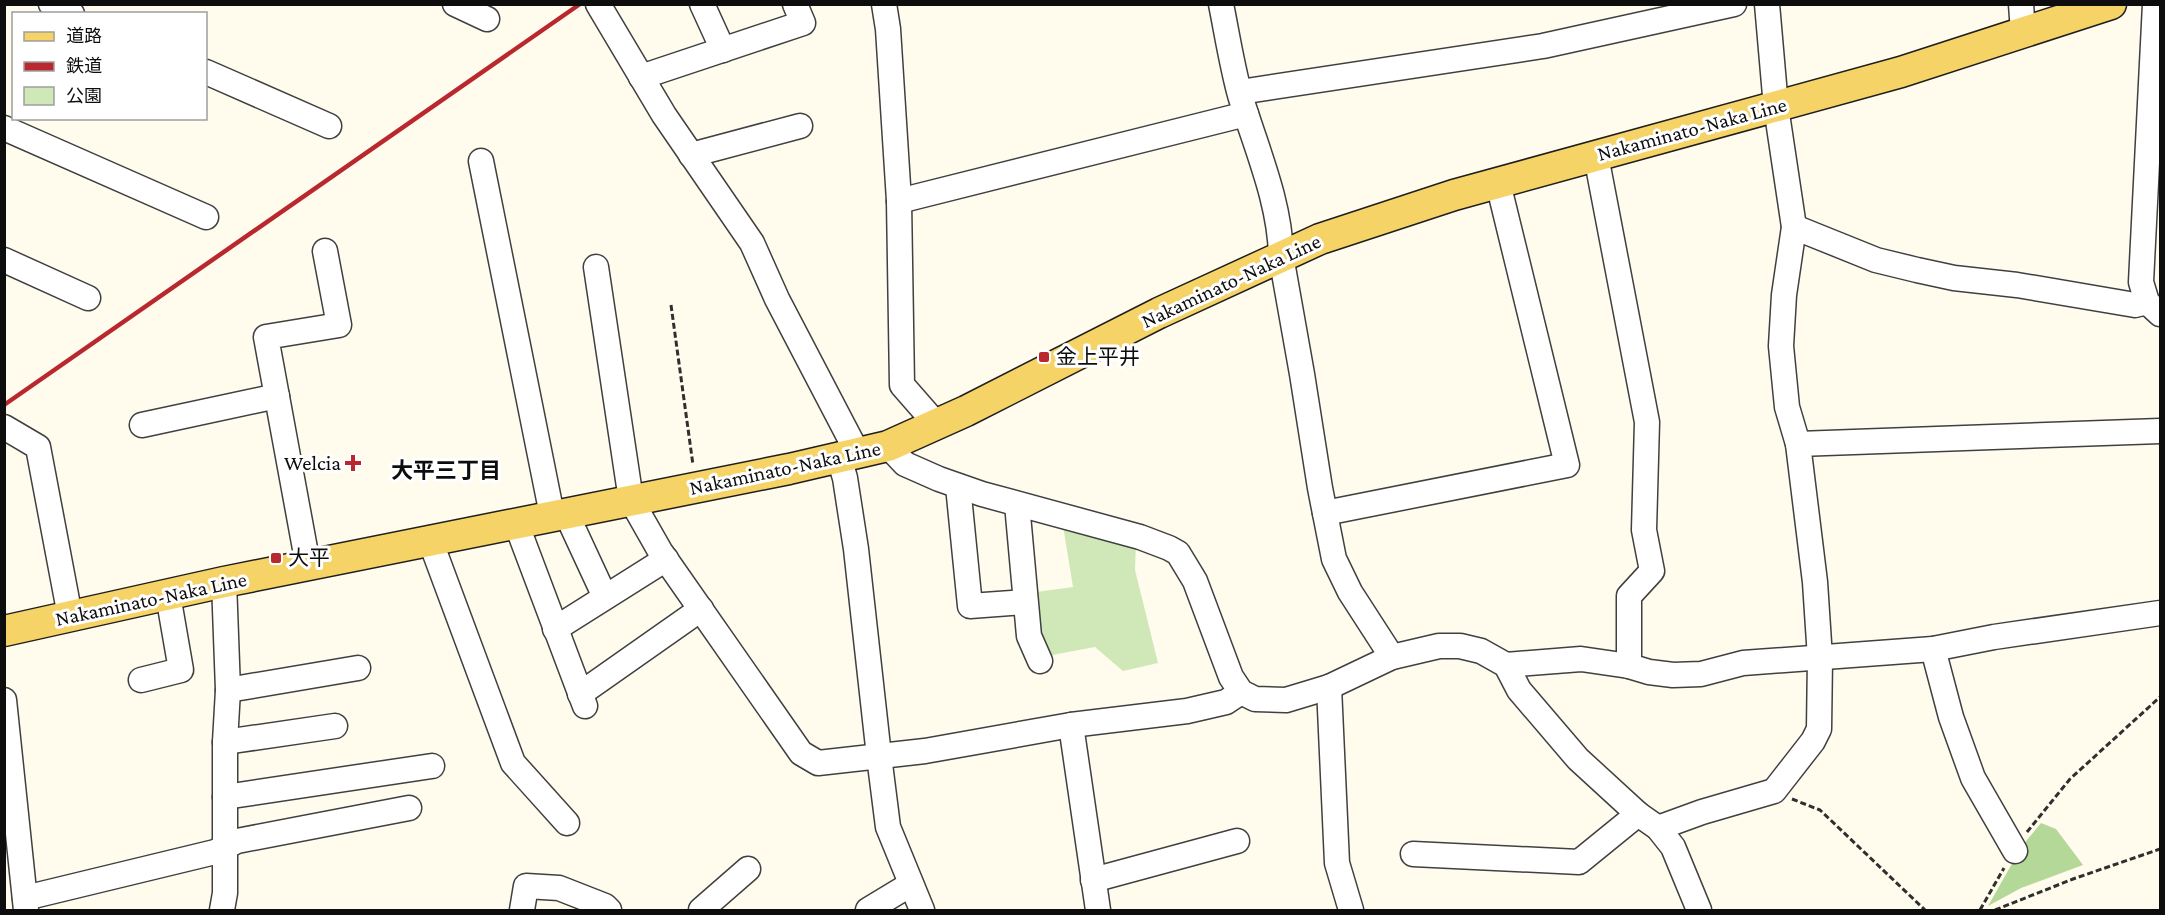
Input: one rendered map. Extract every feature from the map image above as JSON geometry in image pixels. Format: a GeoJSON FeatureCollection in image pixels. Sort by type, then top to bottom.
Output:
{"type":"FeatureCollection","features":[{"type":"Feature","properties":{"kind":"main road","name":"Nakaminato-Naka Line"},"geometry":{"type":"LineString","coordinates":[[4,631],[224,582],[849,456],[888,446],[1160,313],[1320,239],[1405,210],[1498,183],[1901,72],[2022,18],[2111,4]]}},
{"type":"Feature","properties":{"kind":"street"},"geometry":{"type":"LineString","coordinates":[[51,4],[68,12]]}},
{"type":"Feature","properties":{"kind":"street"},"geometry":{"type":"LineString","coordinates":[[455,4],[488,19]]}},
{"type":"Feature","properties":{"kind":"street"},"geometry":{"type":"LineString","coordinates":[[598,4],[691,155],[721,195],[752,243],[849,456],[845,478],[856,549],[888,827],[922,910]]}},
{"type":"Feature","properties":{"kind":"street"},"geometry":{"type":"LineString","coordinates":[[702,4],[723,50]]}},
{"type":"Feature","properties":{"kind":"street"},"geometry":{"type":"LineString","coordinates":[[641,77],[803,23],[795,4]]}},
{"type":"Feature","properties":{"kind":"street"},"geometry":{"type":"LineString","coordinates":[[884,4],[888,29],[898,201],[902,385],[937,424]]}},
{"type":"Feature","properties":{"kind":"street"},"geometry":{"type":"LineString","coordinates":[[1221,4],[1243,103],[1273,199],[1334,559],[1350,592],[1392,657]]}},
{"type":"Feature","properties":{"kind":"street"},"geometry":{"type":"LineString","coordinates":[[898,201],[1243,103],[1543,46],[1734,4]]}},
{"type":"Feature","properties":{"kind":"street"},"geometry":{"type":"LineString","coordinates":[[1658,828],[1702,812],[1774,791],[1813,741],[1819,729],[1820,658],[1815,582],[1798,444],[1787,407],[1781,346],[1784,295],[1794,227],[1776,106],[1767,4]]}},
{"type":"Feature","properties":{"kind":"street"},"geometry":{"type":"LineString","coordinates":[[2155,4],[2141,282],[2156,315]]}},
{"type":"Feature","properties":{"kind":"street"},"geometry":{"type":"LineString","coordinates":[[207,72],[329,126]]}},
{"type":"Feature","properties":{"kind":"street"},"geometry":{"type":"LineString","coordinates":[[691,155],[800,126]]}},
{"type":"Feature","properties":{"kind":"street"},"geometry":{"type":"LineString","coordinates":[[4,128],[206,217]]}},
{"type":"Feature","properties":{"kind":"street"},"geometry":{"type":"LineString","coordinates":[[1596,156],[1647,422],[1644,530],[1652,571],[1629,596],[1629,666]]}},
{"type":"Feature","properties":{"kind":"street"},"geometry":{"type":"LineString","coordinates":[[481,161],[559,514],[605,597]]}},
{"type":"Feature","properties":{"kind":"street"},"geometry":{"type":"LineString","coordinates":[[1325,513],[1567,465],[1498,183]]}},
{"type":"Feature","properties":{"kind":"street"},"geometry":{"type":"LineString","coordinates":[[1794,227],[1876,260],[1954,278],[2017,285],[2135,305],[2156,315]]}},
{"type":"Feature","properties":{"kind":"street"},"geometry":{"type":"LineString","coordinates":[[308,565],[266,337],[339,325],[325,251]]}},
{"type":"Feature","properties":{"kind":"street"},"geometry":{"type":"LineString","coordinates":[[4,260],[88,298]]}},
{"type":"Feature","properties":{"kind":"street"},"geometry":{"type":"LineString","coordinates":[[596,267],[631,500],[666,559],[801,753],[818,763],[925,751],[1071,725],[1187,711],[1226,702],[1241,692]]}},
{"type":"Feature","properties":{"kind":"street"},"geometry":{"type":"LineString","coordinates":[[142,425],[277,396]]}},
{"type":"Feature","properties":{"kind":"street"},"geometry":{"type":"LineString","coordinates":[[4,427],[38,447],[70,616]]}},
{"type":"Feature","properties":{"kind":"street"},"geometry":{"type":"LineString","coordinates":[[1798,444],[2160,431]]}},
{"type":"Feature","properties":{"kind":"street"},"geometry":{"type":"LineString","coordinates":[[888,446],[905,464],[920,472],[1017,504],[1140,537],[1178,553],[1195,581],[1221,656],[1231,677],[1241,692],[1255,699],[1286,700],[1329,687],[1392,657],[1439,646],[1460,646],[1481,651],[1506,665],[1519,690],[1578,759],[1638,814],[1658,828],[1673,848],[1699,910]]}},
{"type":"Feature","properties":{"kind":"street"},"geometry":{"type":"LineString","coordinates":[[958,486],[970,606],[1025,602]]}},
{"type":"Feature","properties":{"kind":"street"},"geometry":{"type":"LineString","coordinates":[[1017,504],[1029,636],[1040,661]]}},
{"type":"Feature","properties":{"kind":"street"},"geometry":{"type":"LineString","coordinates":[[516,523],[582,700],[701,609]]}},
{"type":"Feature","properties":{"kind":"street"},"geometry":{"type":"LineString","coordinates":[[430,540],[513,763],[567,823]]}},
{"type":"Feature","properties":{"kind":"street"},"geometry":{"type":"LineString","coordinates":[[555,628],[666,559]]}},
{"type":"Feature","properties":{"kind":"street"},"geometry":{"type":"LineString","coordinates":[[222,910],[225,893],[225,742],[228,690],[224,582]]}},
{"type":"Feature","properties":{"kind":"street"},"geometry":{"type":"LineString","coordinates":[[141,680],[181,670],[168,595]]}},
{"type":"Feature","properties":{"kind":"street"},"geometry":{"type":"LineString","coordinates":[[1506,665],[1581,659],[1629,666],[1649,672],[1673,675],[1701,674],[1743,663],[1933,649],[2160,613]]}},
{"type":"Feature","properties":{"kind":"street"},"geometry":{"type":"LineString","coordinates":[[1933,649],[1951,717],[1972,778],[2015,851]]}},
{"type":"Feature","properties":{"kind":"street"},"geometry":{"type":"LineString","coordinates":[[228,690],[358,668]]}},
{"type":"Feature","properties":{"kind":"street"},"geometry":{"type":"LineString","coordinates":[[1329,687],[1337,863],[1351,910]]}},
{"type":"Feature","properties":{"kind":"street"},"geometry":{"type":"LineString","coordinates":[[4,700],[25,904],[215,852],[237,841],[409,808]]}},
{"type":"Feature","properties":{"kind":"street"},"geometry":{"type":"LineString","coordinates":[[1071,725],[1098,910]]}},
{"type":"Feature","properties":{"kind":"street"},"geometry":{"type":"LineString","coordinates":[[225,742],[335,726]]}},
{"type":"Feature","properties":{"kind":"street"},"geometry":{"type":"LineString","coordinates":[[225,797],[432,766]]}},
{"type":"Feature","properties":{"kind":"street"},"geometry":{"type":"LineString","coordinates":[[1413,854],[1579,862],[1638,814]]}},
{"type":"Feature","properties":{"kind":"street"},"geometry":{"type":"LineString","coordinates":[[1093,880],[1237,841]]}},
{"type":"Feature","properties":{"kind":"street"},"geometry":{"type":"LineString","coordinates":[[701,910],[748,869]]}},
{"type":"Feature","properties":{"kind":"street"},"geometry":{"type":"LineString","coordinates":[[868,910],[911,884]]}},
{"type":"Feature","properties":{"kind":"street"},"geometry":{"type":"LineString","coordinates":[[522,910],[526,886],[559,888],[605,906],[609,910]]}},
{"type":"Feature","properties":{"kind":"path"},"geometry":{"type":"LineString","coordinates":[[671,305],[696,487]]}},
{"type":"Feature","properties":{"kind":"path"},"geometry":{"type":"LineString","coordinates":[[1980,910],[2030,827],[2070,779],[2160,697]]}},
{"type":"Feature","properties":{"kind":"path"},"geometry":{"type":"LineString","coordinates":[[1774,791],[1820,810],[1925,910]]}},
{"type":"Feature","properties":{"kind":"path"},"geometry":{"type":"LineString","coordinates":[[1995,910],[2073,879],[2160,849]]}},
{"type":"Feature","properties":{"kind":"green space"},"geometry":{"type":"Polygon","coordinates":[[[1062,520],[1136,540],[1135,570],[1158,663],[1123,671],[1095,647],[1047,656],[1029,593],[1073,587],[1062,520]]]}},
{"type":"Feature","properties":{"kind":"green space"},"geometry":{"type":"Polygon","coordinates":[[[2041,823],[2056,829],[2083,865],[2021,888],[1988,906],[2022,846],[2041,823]]]}},
{"type":"Feature","properties":{"kind":"railway"},"geometry":{"type":"LineString","coordinates":[[4,405],[580,4]]}},
{"type":"Feature","properties":{"kind":"place","name":"金上平井"},"geometry":{"type":"Point","coordinates":[1044,357]}},
{"type":"Feature","properties":{"kind":"place","name":"Welcia"},"geometry":{"type":"Point","coordinates":[353,463]}},
{"type":"Feature","properties":{"kind":"place","name":"大平"},"geometry":{"type":"Point","coordinates":[276,558]}},
{"type":"Feature","properties":{"kind":"district","name":"大平三丁目"},"geometry":{"type":"Point","coordinates":[446,470]}}]}
